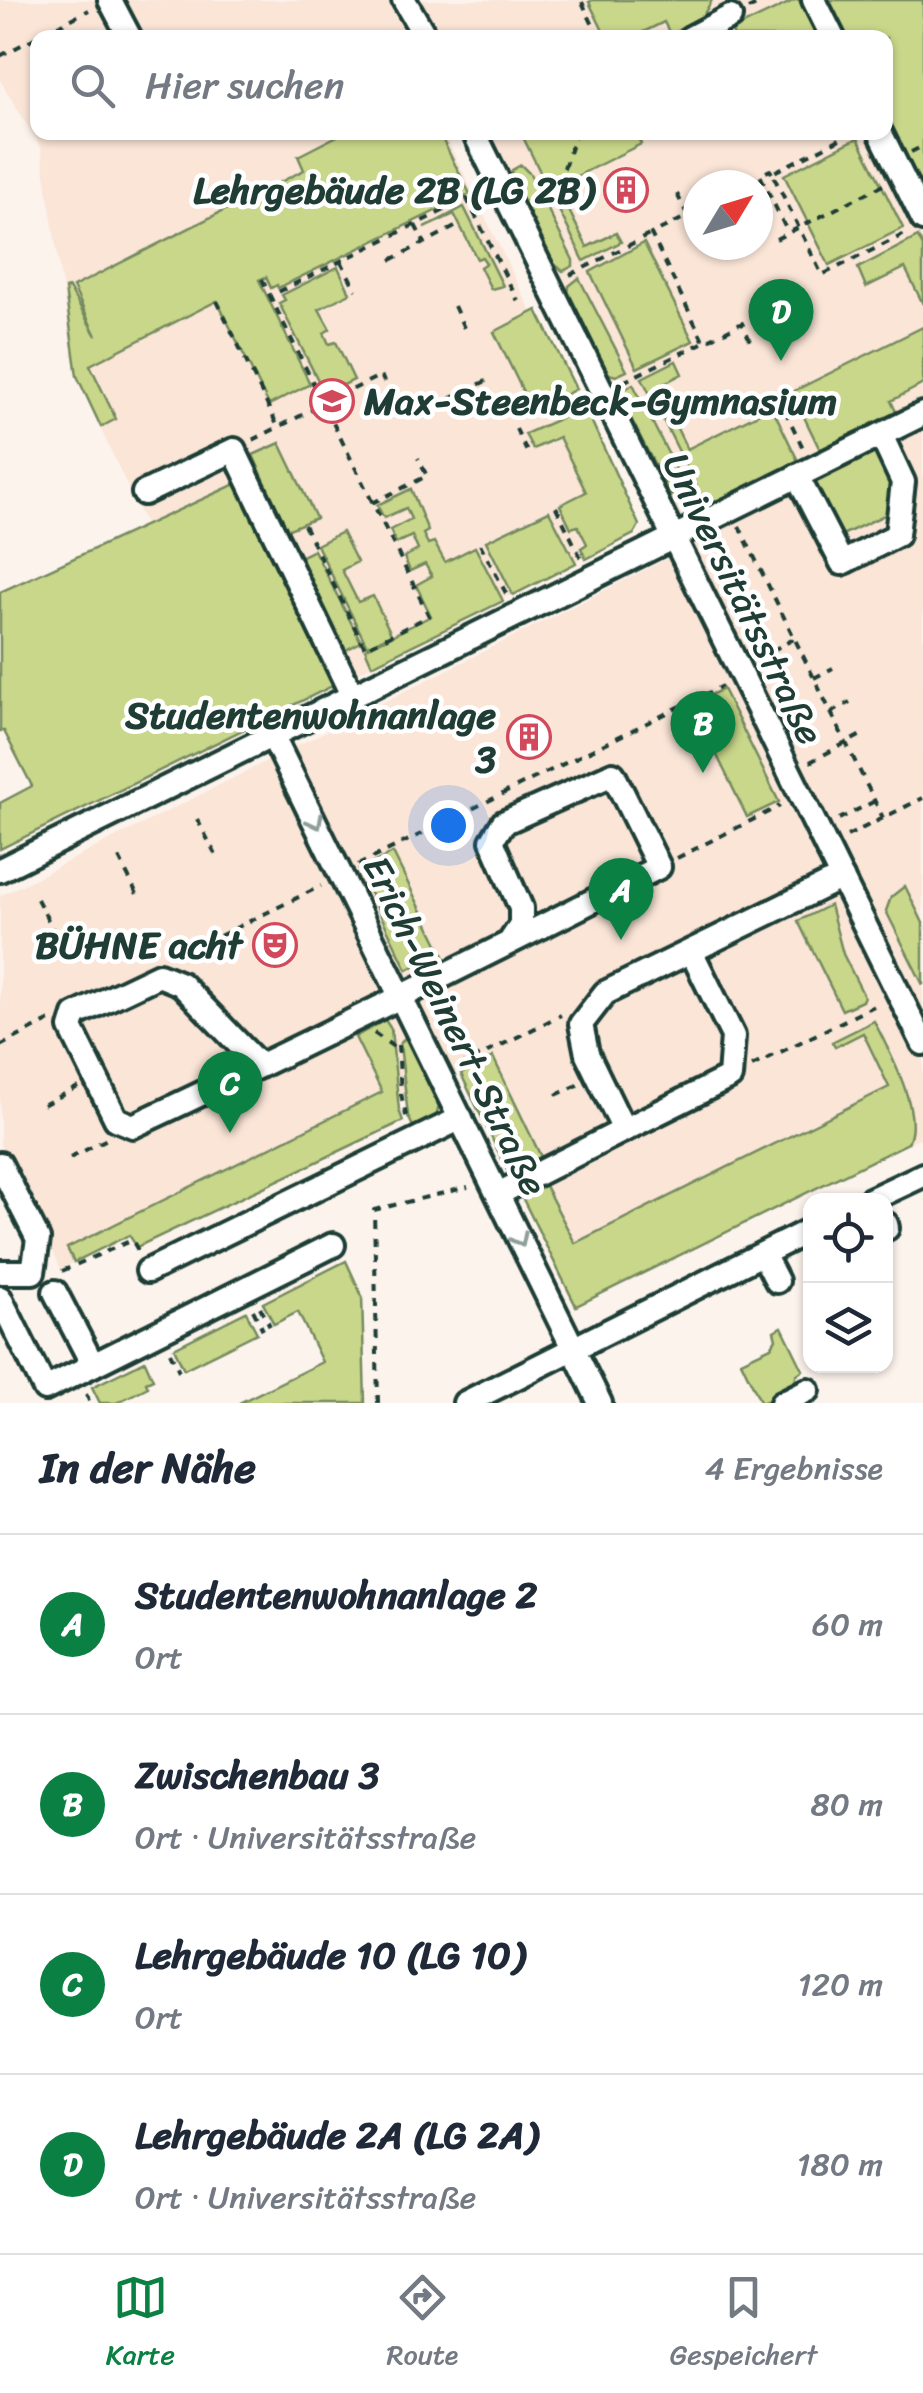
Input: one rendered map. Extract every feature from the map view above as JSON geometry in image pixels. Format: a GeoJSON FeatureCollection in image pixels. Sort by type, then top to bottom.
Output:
{"type":"FeatureCollection","features":[{"type":"Feature","properties":{"kind":"street"},"geometry":{"type":"LineString","coordinates":[[404,0],[421,30]]}},
{"type":"Feature","properties":{"kind":"street"},"geometry":{"type":"LineString","coordinates":[[814,0],[829,30]]}},
{"type":"Feature","properties":{"kind":"street"},"geometry":{"type":"LineString","coordinates":[[102,4],[123,30]]}},
{"type":"Feature","properties":{"kind":"street"},"geometry":{"type":"LineString","coordinates":[[706,30],[730,18]]}},
{"type":"Feature","properties":{"kind":"street","name":"Universitätsstraße"},"geometry":{"type":"LineString","coordinates":[[486,140],[674,538],[923,1043]]}},
{"type":"Feature","properties":{"kind":"street"},"geometry":{"type":"LineString","coordinates":[[884,140],[902,176],[915,226]]}},
{"type":"Feature","properties":{"kind":"street"},"geometry":{"type":"LineString","coordinates":[[0,870],[923,414]]}},
{"type":"Feature","properties":{"kind":"street"},"geometry":{"type":"LineString","coordinates":[[805,472],[842,563],[897,535],[903,482],[880,435]]}},
{"type":"Feature","properties":{"kind":"street"},"geometry":{"type":"LineString","coordinates":[[144,493],[234,450],[352,695]]}},
{"type":"Feature","properties":{"kind":"street","name":"Erich-Weinert-Straße"},"geometry":{"type":"LineString","coordinates":[[272,735],[600,1403]]}},
{"type":"Feature","properties":{"kind":"street"},"geometry":{"type":"LineString","coordinates":[[260,1066],[181,984],[158,975],[75,1015],[70,1028],[116,1118],[133,1126],[260,1066],[403,998],[510,944],[660,867],[614,774],[502,824],[492,841],[521,908],[521,925],[510,944]]}},
{"type":"Feature","properties":{"kind":"street"},"geometry":{"type":"LineString","coordinates":[[624,1130],[586,1054],[581,1024],[606,993],[842,878]]}},
{"type":"Feature","properties":{"kind":"street"},"geometry":{"type":"LineString","coordinates":[[498,1194],[730,1078],[734,1036],[691,951]]}},
{"type":"Feature","properties":{"kind":"street"},"geometry":{"type":"LineString","coordinates":[[148,1271],[461,1118]]}},
{"type":"Feature","properties":{"kind":"street"},"geometry":{"type":"LineString","coordinates":[[0,1164],[38,1239],[33,1272],[0,1272]]}},
{"type":"Feature","properties":{"kind":"street"},"geometry":{"type":"LineString","coordinates":[[886,1193],[923,1174]]}},
{"type":"Feature","properties":{"kind":"street"},"geometry":{"type":"LineString","coordinates":[[465,1403],[803,1234]]}},
{"type":"Feature","properties":{"kind":"street"},"geometry":{"type":"LineString","coordinates":[[0,1298],[46,1389],[334,1245]]}},
{"type":"Feature","properties":{"kind":"street"},"geometry":{"type":"LineString","coordinates":[[764,1254],[777,1281]]}},
{"type":"Feature","properties":{"kind":"street"},"geometry":{"type":"LineString","coordinates":[[55,1292],[94,1364]]}},
{"type":"Feature","properties":{"kind":"street"},"geometry":{"type":"LineString","coordinates":[[782,1403],[808,1390]]}},
{"type":"Feature","properties":{"kind":"path"},"geometry":{"type":"LineString","coordinates":[[582,2],[596,30]]}},
{"type":"Feature","properties":{"kind":"path"},"geometry":{"type":"LineString","coordinates":[[51,30],[102,4]]}},
{"type":"Feature","properties":{"kind":"path"},"geometry":{"type":"LineString","coordinates":[[0,56],[30,41]]}},
{"type":"Feature","properties":{"kind":"path"},"geometry":{"type":"LineString","coordinates":[[545,194],[564,168],[573,140]]}},
{"type":"Feature","properties":{"kind":"path"},"geometry":{"type":"LineString","coordinates":[[651,140],[653,145]]}},
{"type":"Feature","properties":{"kind":"path"},"geometry":{"type":"LineString","coordinates":[[773,172],[838,140]]}},
{"type":"Feature","properties":{"kind":"path"},"geometry":{"type":"LineString","coordinates":[[773,175],[822,275],[915,226]]}},
{"type":"Feature","properties":{"kind":"path"},"geometry":{"type":"LineString","coordinates":[[776,239],[902,176]]}},
{"type":"Feature","properties":{"kind":"path"},"geometry":{"type":"LineString","coordinates":[[582,269],[688,216],[678,194]]}},
{"type":"Feature","properties":{"kind":"path"},"geometry":{"type":"LineString","coordinates":[[270,296],[467,199],[518,301]]}},
{"type":"Feature","properties":{"kind":"path"},"geometry":{"type":"LineString","coordinates":[[773,201],[788,232]]}},
{"type":"Feature","properties":{"kind":"path"},"geometry":{"type":"LineString","coordinates":[[415,226],[424,242]]}},
{"type":"Feature","properties":{"kind":"path"},"geometry":{"type":"LineString","coordinates":[[390,260],[455,227]]}},
{"type":"Feature","properties":{"kind":"path"},"geometry":{"type":"LineString","coordinates":[[650,234],[704,342]]}},
{"type":"Feature","properties":{"kind":"path"},"geometry":{"type":"LineString","coordinates":[[341,261],[356,290]]}},
{"type":"Feature","properties":{"kind":"path"},"geometry":{"type":"LineString","coordinates":[[262,279],[429,616],[365,648],[304,525]]}},
{"type":"Feature","properties":{"kind":"path"},"geometry":{"type":"LineString","coordinates":[[216,301],[278,427]]}},
{"type":"Feature","properties":{"kind":"path"},"geometry":{"type":"LineString","coordinates":[[454,306],[464,328]]}},
{"type":"Feature","properties":{"kind":"path"},"geometry":{"type":"LineString","coordinates":[[634,376],[742,323],[754,347]]}},
{"type":"Feature","properties":{"kind":"path"},"geometry":{"type":"LineString","coordinates":[[234,450],[381,375],[384,382]]}},
{"type":"Feature","properties":{"kind":"path"},"geometry":{"type":"LineString","coordinates":[[436,406],[490,380]]}},
{"type":"Feature","properties":{"kind":"path"},"geometry":{"type":"LineString","coordinates":[[778,396],[805,472]]}},
{"type":"Feature","properties":{"kind":"path"},"geometry":{"type":"LineString","coordinates":[[516,429],[528,452]]}},
{"type":"Feature","properties":{"kind":"path"},"geometry":{"type":"LineString","coordinates":[[372,502],[427,476],[418,458]]}},
{"type":"Feature","properties":{"kind":"path"},"geometry":{"type":"LineString","coordinates":[[556,507],[584,564]]}},
{"type":"Feature","properties":{"kind":"path"},"geometry":{"type":"LineString","coordinates":[[730,510],[846,743],[856,755],[883,818]]}},
{"type":"Feature","properties":{"kind":"path"},"geometry":{"type":"LineString","coordinates":[[480,544],[510,602]]}},
{"type":"Feature","properties":{"kind":"path"},"geometry":{"type":"LineString","coordinates":[[758,658],[794,639]]}},
{"type":"Feature","properties":{"kind":"path"},"geometry":{"type":"LineString","coordinates":[[814,678],[834,668]]}},
{"type":"Feature","properties":{"kind":"path"},"geometry":{"type":"LineString","coordinates":[[354,867],[726,684]]}},
{"type":"Feature","properties":{"kind":"path"},"geometry":{"type":"LineString","coordinates":[[831,713],[850,702]]}},
{"type":"Feature","properties":{"kind":"path"},"geometry":{"type":"LineString","coordinates":[[630,722],[634,730]]}},
{"type":"Feature","properties":{"kind":"path"},"geometry":{"type":"LineString","coordinates":[[810,762],[865,733]]}},
{"type":"Feature","properties":{"kind":"path"},"geometry":{"type":"LineString","coordinates":[[567,752],[571,761]]}},
{"type":"Feature","properties":{"kind":"path"},"geometry":{"type":"LineString","coordinates":[[504,784],[508,793]]}},
{"type":"Feature","properties":{"kind":"path"},"geometry":{"type":"LineString","coordinates":[[846,837],[923,798]]}},
{"type":"Feature","properties":{"kind":"path"},"geometry":{"type":"LineString","coordinates":[[838,820],[875,801]]}},
{"type":"Feature","properties":{"kind":"path"},"geometry":{"type":"LineString","coordinates":[[660,867],[786,803]]}},
{"type":"Feature","properties":{"kind":"path"},"geometry":{"type":"LineString","coordinates":[[440,815],[445,825]]}},
{"type":"Feature","properties":{"kind":"path"},"geometry":{"type":"LineString","coordinates":[[197,818],[217,858]]}},
{"type":"Feature","properties":{"kind":"path"},"geometry":{"type":"LineString","coordinates":[[119,858],[138,896]]}},
{"type":"Feature","properties":{"kind":"path"},"geometry":{"type":"LineString","coordinates":[[37,899],[57,937]]}},
{"type":"Feature","properties":{"kind":"path"},"geometry":{"type":"LineString","coordinates":[[247,911],[252,920]]}},
{"type":"Feature","properties":{"kind":"path"},"geometry":{"type":"LineString","coordinates":[[169,949],[174,958]]}},
{"type":"Feature","properties":{"kind":"path"},"geometry":{"type":"LineString","coordinates":[[730,1078],[874,1006]]}},
{"type":"Feature","properties":{"kind":"path"},"geometry":{"type":"LineString","coordinates":[[454,1069],[572,1010]]}},
{"type":"Feature","properties":{"kind":"path"},"geometry":{"type":"LineString","coordinates":[[0,1046],[11,1040],[6,1030]]}},
{"type":"Feature","properties":{"kind":"path"},"geometry":{"type":"LineString","coordinates":[[398,1040],[404,1113],[416,1140]]}},
{"type":"Feature","properties":{"kind":"path"},"geometry":{"type":"LineString","coordinates":[[43,1105],[96,1078]]}},
{"type":"Feature","properties":{"kind":"path"},"geometry":{"type":"LineString","coordinates":[[556,1095],[576,1086]]}},
{"type":"Feature","properties":{"kind":"path"},"geometry":{"type":"LineString","coordinates":[[70,1158],[133,1126]]}},
{"type":"Feature","properties":{"kind":"path"},"geometry":{"type":"LineString","coordinates":[[378,1403],[374,1210],[473,1186]]}},
{"type":"Feature","properties":{"kind":"path"},"geometry":{"type":"LineString","coordinates":[[33,1272],[54,1275],[132,1240],[148,1271]]}},
{"type":"Feature","properties":{"kind":"path"},"geometry":{"type":"LineString","coordinates":[[258,1302],[270,1326]]}},
{"type":"Feature","properties":{"kind":"path"},"geometry":{"type":"LineString","coordinates":[[251,1306],[263,1330]]}},
{"type":"Feature","properties":{"kind":"path"},"geometry":{"type":"LineString","coordinates":[[168,1348],[180,1371]]}},
{"type":"Feature","properties":{"kind":"path"},"geometry":{"type":"LineString","coordinates":[[84,1389],[90,1403]]}},
{"type":"Feature","properties":{"kind":"shaded area"},"geometry":{"type":"Polygon","coordinates":[[[0,0],[923,0],[923,1136],[576,1306],[460,1070],[61,1269],[0,1145],[0,896],[694,545],[488,140],[893,140],[893,30],[30,30],[30,130],[0,80],[0,0]]]}},
{"type":"Feature","properties":{"kind":"shaded area"},"geometry":{"type":"Polygon","coordinates":[[[36,140],[447,140],[638,530],[337,683],[243,482],[146,526],[76,376],[41,148],[36,140]]]}},
{"type":"Feature","properties":{"kind":"green space"},"geometry":{"type":"Polygon","coordinates":[[[712,0],[697,26],[689,30],[668,30],[664,22],[647,30],[603,30],[589,2],[712,0]]]}},
{"type":"Feature","properties":{"kind":"green space"},"geometry":{"type":"Polygon","coordinates":[[[799,0],[814,30],[733,30],[799,0]]]}},
{"type":"Feature","properties":{"kind":"green space"},"geometry":{"type":"Polygon","coordinates":[[[829,0],[923,0],[923,190],[893,128],[893,30],[844,30],[829,0]]]}},
{"type":"Feature","properties":{"kind":"green space"},"geometry":{"type":"Polygon","coordinates":[[[329,140],[443,140],[470,194],[278,288],[271,288],[266,277],[259,280],[310,384],[269,405],[217,301],[90,365],[116,419],[101,427],[77,376],[65,289],[69,288],[96,336],[73,287],[304,170],[298,156],[329,140]]]}},
{"type":"Feature","properties":{"kind":"green space"},"geometry":{"type":"Polygon","coordinates":[[[524,140],[639,140],[641,144],[557,186],[587,247],[616,233],[621,242],[584,261],[524,140]]]}},
{"type":"Feature","properties":{"kind":"green space"},"geometry":{"type":"Polygon","coordinates":[[[859,140],[903,228],[829,265],[784,175],[859,140]]]}},
{"type":"Feature","properties":{"kind":"green space"},"geometry":{"type":"Polygon","coordinates":[[[521,165],[530,174],[573,260],[573,266],[563,271],[553,263],[510,178],[512,170],[521,165]]]}},
{"type":"Feature","properties":{"kind":"green space"},"geometry":{"type":"Polygon","coordinates":[[[464,207],[503,286],[491,289],[480,267],[486,263],[482,257],[477,259],[454,214],[424,228],[464,207]]]}},
{"type":"Feature","properties":{"kind":"green space"},"geometry":{"type":"Polygon","coordinates":[[[918,237],[923,247],[923,304],[905,268],[866,287],[858,268],[918,237]]]}},
{"type":"Feature","properties":{"kind":"green space"},"geometry":{"type":"Polygon","coordinates":[[[644,243],[693,341],[637,368],[590,272],[644,243]]]}},
{"type":"Feature","properties":{"kind":"green space"},"geometry":{"type":"Polygon","coordinates":[[[338,267],[350,293],[319,309],[330,329],[324,333],[329,344],[336,342],[354,380],[325,394],[279,303],[285,300],[282,295],[338,267]]]}},
{"type":"Feature","properties":{"kind":"green space"},"geometry":{"type":"Polygon","coordinates":[[[579,278],[627,371],[616,376],[609,374],[568,294],[569,286],[579,278]]]}},
{"type":"Feature","properties":{"kind":"green space"},"geometry":{"type":"Polygon","coordinates":[[[537,310],[576,389],[533,412],[494,332],[537,310]]]}},
{"type":"Feature","properties":{"kind":"green space"},"geometry":{"type":"Polygon","coordinates":[[[923,327],[923,384],[891,401],[898,416],[822,454],[792,392],[923,327]]]}},
{"type":"Feature","properties":{"kind":"green space"},"geometry":{"type":"Polygon","coordinates":[[[676,361],[682,374],[657,387],[687,449],[772,407],[800,465],[709,511],[642,378],[676,361]]]}},
{"type":"Feature","properties":{"kind":"green space"},"geometry":{"type":"Polygon","coordinates":[[[633,384],[688,493],[670,495],[621,399],[625,389],[633,384]]]}},
{"type":"Feature","properties":{"kind":"green space"},"geometry":{"type":"Polygon","coordinates":[[[585,407],[639,525],[634,534],[586,559],[581,548],[587,544],[578,526],[571,528],[560,505],[586,492],[559,437],[533,449],[525,434],[585,407]]]}},
{"type":"Feature","properties":{"kind":"green space"},"geometry":{"type":"Polygon","coordinates":[[[280,443],[316,518],[287,530],[253,455],[280,443]]]}},
{"type":"Feature","properties":{"kind":"green space"},"geometry":{"type":"Polygon","coordinates":[[[878,448],[896,480],[889,513],[840,536],[813,482],[878,448]]]}},
{"type":"Feature","properties":{"kind":"green space"},"geometry":{"type":"Polygon","coordinates":[[[242,481],[322,649],[334,685],[0,849],[0,803],[32,786],[4,731],[0,731],[0,592],[242,481]]]}},
{"type":"Feature","properties":{"kind":"green space"},"geometry":{"type":"Polygon","coordinates":[[[411,489],[428,531],[423,534],[428,544],[434,542],[445,562],[475,547],[503,601],[372,665],[365,649],[431,616],[416,585],[432,576],[425,564],[410,571],[404,557],[418,550],[412,536],[396,543],[390,530],[411,519],[406,508],[384,518],[377,505],[411,489]]]}},
{"type":"Feature","properties":{"kind":"green space"},"geometry":{"type":"Polygon","coordinates":[[[549,511],[576,563],[513,595],[486,541],[549,511]]]}},
{"type":"Feature","properties":{"kind":"green space"},"geometry":{"type":"Polygon","coordinates":[[[342,532],[357,562],[342,570],[358,602],[373,596],[391,634],[367,646],[317,545],[342,532]]]}},
{"type":"Feature","properties":{"kind":"green space"},"geometry":{"type":"Polygon","coordinates":[[[314,550],[361,642],[340,653],[299,557],[314,550]]]}},
{"type":"Feature","properties":{"kind":"green space"},"geometry":{"type":"Polygon","coordinates":[[[723,689],[779,802],[747,817],[692,704],[723,689]]]}},
{"type":"Feature","properties":{"kind":"green space"},"geometry":{"type":"Polygon","coordinates":[[[393,853],[448,964],[434,971],[428,959],[407,970],[359,870],[393,853]]]}},
{"type":"Feature","properties":{"kind":"green space"},"geometry":{"type":"Polygon","coordinates":[[[905,886],[923,923],[923,985],[886,911],[891,897],[905,886]]]}},
{"type":"Feature","properties":{"kind":"green space"},"geometry":{"type":"Polygon","coordinates":[[[830,905],[843,954],[864,996],[862,1001],[842,1010],[798,921],[830,905]]]}},
{"type":"Feature","properties":{"kind":"green space"},"geometry":{"type":"Polygon","coordinates":[[[385,1020],[391,1029],[403,1121],[137,1247],[129,1235],[74,1262],[67,1248],[382,1092],[355,1037],[385,1020]]]}},
{"type":"Feature","properties":{"kind":"green space"},"geometry":{"type":"Polygon","coordinates":[[[874,1021],[908,1099],[912,1130],[908,1143],[576,1306],[520,1193],[543,1182],[575,1243],[889,1087],[863,1033],[835,1047],[832,1042],[874,1021]]]}},
{"type":"Feature","properties":{"kind":"green space"},"geometry":{"type":"Polygon","coordinates":[[[407,1035],[439,1105],[436,1118],[415,1131],[408,1116],[400,1044],[407,1035]]]}},
{"type":"Feature","properties":{"kind":"green space"},"geometry":{"type":"Polygon","coordinates":[[[493,1057],[544,1163],[515,1177],[508,1172],[461,1074],[493,1057]]]}},
{"type":"Feature","properties":{"kind":"green space"},"geometry":{"type":"Polygon","coordinates":[[[346,1261],[362,1296],[365,1403],[239,1403],[322,1362],[298,1312],[274,1324],[263,1303],[346,1261]]]}},
{"type":"Feature","properties":{"kind":"green space"},"geometry":{"type":"Polygon","coordinates":[[[246,1312],[257,1333],[184,1369],[174,1348],[246,1312]]]}},
{"type":"Feature","properties":{"kind":"green space"},"geometry":{"type":"Polygon","coordinates":[[[782,1327],[803,1370],[796,1375],[795,1390],[761,1403],[741,1361],[771,1347],[776,1339],[774,1331],[782,1327]]]}},
{"type":"Feature","properties":{"kind":"green space"},"geometry":{"type":"Polygon","coordinates":[[[145,1361],[153,1379],[146,1382],[148,1387],[116,1403],[100,1403],[92,1387],[145,1361]]]}},
{"type":"Feature","properties":{"kind":"place","name":"Lehrgebäude 2B (LG 2B)"},"geometry":{"type":"Point","coordinates":[626,190]}},
{"type":"Feature","properties":{"kind":"place","name":"Lehrgebäude 2A (LG 2A)"},"geometry":{"type":"Point","coordinates":[781,361]}},
{"type":"Feature","properties":{"kind":"place","name":"Max-Steenbeck-Gymnasium"},"geometry":{"type":"Point","coordinates":[332,401]}},
{"type":"Feature","properties":{"kind":"place","name":"Studentenwohnanlage 3"},"geometry":{"type":"Point","coordinates":[529,737]}},
{"type":"Feature","properties":{"kind":"place","name":"Zwischenbau 3"},"geometry":{"type":"Point","coordinates":[703,773]}},
{"type":"Feature","properties":{"kind":"place","name":"Studentenwohnanlage 2"},"geometry":{"type":"Point","coordinates":[621,940]}},
{"type":"Feature","properties":{"kind":"place","name":"BÜHNE acht"},"geometry":{"type":"Point","coordinates":[275,945]}},
{"type":"Feature","properties":{"kind":"place","name":"Lehrgebäude 10 (LG 10)"},"geometry":{"type":"Point","coordinates":[230,1133]}}]}
